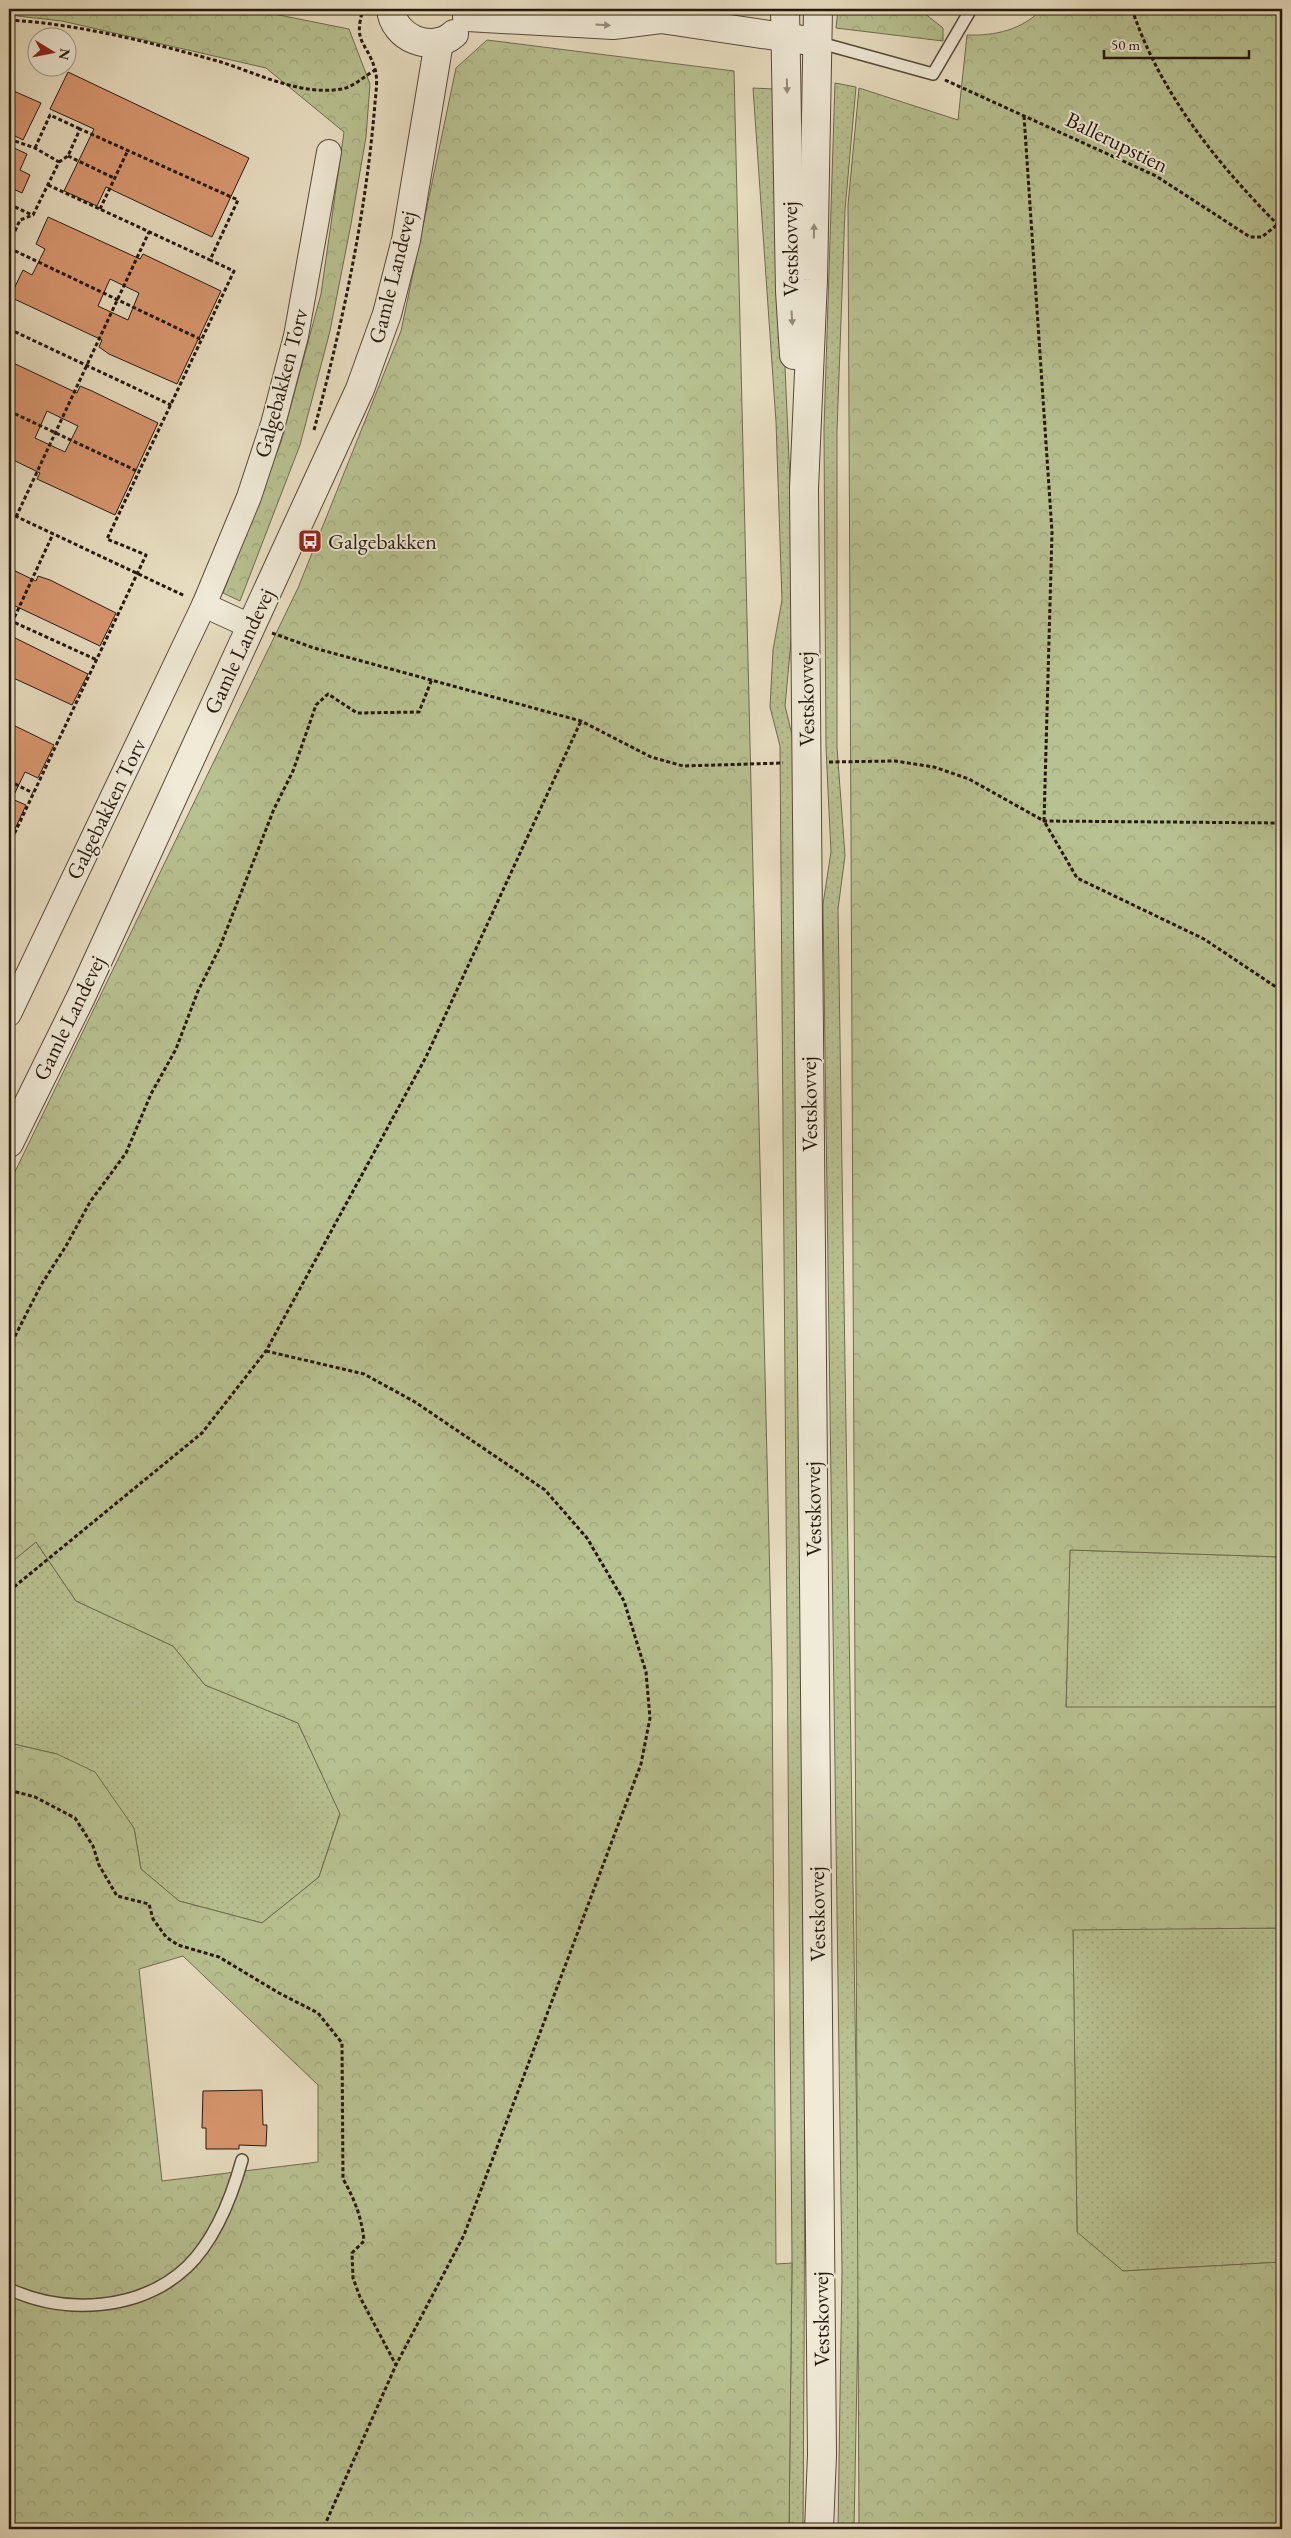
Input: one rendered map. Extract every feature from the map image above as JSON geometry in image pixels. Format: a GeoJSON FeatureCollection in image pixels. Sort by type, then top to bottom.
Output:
{"type":"FeatureCollection","features":[{"type":"Feature","properties":{"kind":"street"},"geometry":{"type":"LineString","coordinates":[[637,9],[662,19],[817,42]]}},
{"type":"Feature","properties":{"kind":"street","name":"Vestskovvej"},"geometry":{"type":"LineString","coordinates":[[786,9],[790,291],[804,488]]}},
{"type":"Feature","properties":{"kind":"street","name":"Vestskovvej"},"geometry":{"type":"LineString","coordinates":[[818,9],[813,280],[804,488],[822,2455],[819,2529]]}},
{"type":"Feature","properties":{"kind":"street"},"geometry":{"type":"LineString","coordinates":[[385,10],[404,33],[426,41],[456,33],[468,13],[613,25],[662,19]]}},
{"type":"Feature","properties":{"kind":"street","name":"Gamle Landevej"},"geometry":{"type":"LineString","coordinates":[[9,1143],[81,997],[360,389],[387,314],[406,240],[421,142],[426,41]]}},
{"type":"Feature","properties":{"kind":"street","name":"Galgebakken Torv"},"geometry":{"type":"LineString","coordinates":[[9,1014],[204,605],[249,497],[276,414],[296,336],[329,152]]}},
{"type":"Feature","properties":{"kind":"street"},"geometry":{"type":"LineString","coordinates":[[204,605],[250,626]]}},
{"type":"Feature","properties":{"kind":"lane"},"geometry":{"type":"LineString","coordinates":[[817,42],[933,74],[971,9]]}},
{"type":"Feature","properties":{"kind":"lane"},"geometry":{"type":"LineString","coordinates":[[9,2289],[25,2297],[66,2305],[100,2305],[139,2296],[167,2282],[188,2266],[205,2244],[226,2206],[242,2160]]}},
{"type":"Feature","properties":{"kind":"path"},"geometry":{"type":"LineString","coordinates":[[313,432],[336,349],[357,250],[372,142],[376,91],[375,70],[358,35],[363,9]]}},
{"type":"Feature","properties":{"kind":"path","name":"Ballerupstien"},"geometry":{"type":"LineString","coordinates":[[1132,9],[1142,41],[1179,106],[1214,154],[1282,228]]}},
{"type":"Feature","properties":{"kind":"path"},"geometry":{"type":"LineString","coordinates":[[9,20],[28,21],[127,38],[219,62],[263,75],[280,83],[311,89],[343,89],[375,70]]}},
{"type":"Feature","properties":{"kind":"path","name":"Ballerupstien"},"geometry":{"type":"LineString","coordinates":[[933,74],[1156,176],[1250,237],[1262,237],[1278,224]]}},
{"type":"Feature","properties":{"kind":"path"},"geometry":{"type":"LineString","coordinates":[[35,148],[50,115],[238,200],[210,260]]}},
{"type":"Feature","properties":{"kind":"path"},"geometry":{"type":"LineString","coordinates":[[1024,116],[1052,532],[1044,821],[1077,878],[1204,939],[1282,990]]}},
{"type":"Feature","properties":{"kind":"path"},"geometry":{"type":"LineString","coordinates":[[9,244],[20,220],[33,216],[59,162],[68,156],[80,129]]}},
{"type":"Feature","properties":{"kind":"path"},"geometry":{"type":"LineString","coordinates":[[9,139],[21,145],[35,148],[59,162]]}},
{"type":"Feature","properties":{"kind":"path"},"geometry":{"type":"LineString","coordinates":[[100,209],[128,150]]}},
{"type":"Feature","properties":{"kind":"path"},"geometry":{"type":"LineString","coordinates":[[68,156],[114,178]]}},
{"type":"Feature","properties":{"kind":"path"},"geometry":{"type":"LineString","coordinates":[[9,844],[146,555],[107,539],[234,271],[48,185]]}},
{"type":"Feature","properties":{"kind":"path"},"geometry":{"type":"LineString","coordinates":[[9,204],[33,216]]}},
{"type":"Feature","properties":{"kind":"path"},"geometry":{"type":"LineString","coordinates":[[16,516],[149,232]]}},
{"type":"Feature","properties":{"kind":"path"},"geometry":{"type":"LineString","coordinates":[[9,248],[202,340]]}},
{"type":"Feature","properties":{"kind":"path"},"geometry":{"type":"LineString","coordinates":[[9,329],[171,405]]}},
{"type":"Feature","properties":{"kind":"path"},"geometry":{"type":"LineString","coordinates":[[9,411],[139,472]]}},
{"type":"Feature","properties":{"kind":"path"},"geometry":{"type":"LineString","coordinates":[[9,513],[204,605]]}},
{"type":"Feature","properties":{"kind":"path"},"geometry":{"type":"LineString","coordinates":[[9,629],[10,621],[53,534]]}},
{"type":"Feature","properties":{"kind":"path"},"geometry":{"type":"LineString","coordinates":[[10,621],[97,660]]}},
{"type":"Feature","properties":{"kind":"path"},"geometry":{"type":"LineString","coordinates":[[250,626],[314,648],[580,720],[651,757],[683,766],[790,762]]}},
{"type":"Feature","properties":{"kind":"path"},"geometry":{"type":"LineString","coordinates":[[9,1348],[41,1285],[66,1246],[90,1202],[126,1152],[151,1094],[176,1049],[198,991],[219,949],[274,809],[293,771],[316,705],[328,694],[357,712],[419,712],[432,680]]}},
{"type":"Feature","properties":{"kind":"path"},"geometry":{"type":"LineString","coordinates":[[9,1591],[202,1434],[266,1351],[426,1057],[580,720]]}},
{"type":"Feature","properties":{"kind":"path"},"geometry":{"type":"LineString","coordinates":[[823,762],[895,761],[934,767],[969,779],[1044,821],[1282,823]]}},
{"type":"Feature","properties":{"kind":"path"},"geometry":{"type":"LineString","coordinates":[[9,781],[33,793]]}},
{"type":"Feature","properties":{"kind":"path"},"geometry":{"type":"LineString","coordinates":[[266,1351],[364,1374],[415,1402],[545,1490],[587,1538],[624,1601],[646,1672],[650,1718],[641,1764],[464,2235],[396,2365],[323,2529]]}},
{"type":"Feature","properties":{"kind":"path"},"geometry":{"type":"LineString","coordinates":[[9,1790],[35,1797],[75,1818],[93,1846],[99,1865],[117,1896],[149,1904],[153,1919],[166,1937],[178,1945],[219,1957],[279,1993],[318,2013],[342,2043],[343,2179],[351,2193],[363,2224],[364,2241],[352,2253],[353,2278],[360,2297],[396,2365]]}},
{"type":"Feature","properties":{"kind":"green space"},"geometry":{"type":"Polygon","coordinates":[[[9,9],[249,9],[349,29],[370,84],[366,137],[351,224],[330,331],[300,445],[240,601],[223,593],[281,442],[321,294],[344,132],[266,68],[62,21],[9,15],[9,9]]]}},
{"type":"Feature","properties":{"kind":"green space"},"geometry":{"type":"Polygon","coordinates":[[[838,9],[919,9],[943,28],[943,41],[836,28],[838,9]]]}},
{"type":"Feature","properties":{"kind":"green space"},"geometry":{"type":"Polygon","coordinates":[[[1042,9],[1282,9],[1282,1557],[1070,1550],[1066,1707],[1282,1707],[1282,1928],[1073,1930],[1077,2232],[1123,2271],[1282,2262],[1282,2529],[859,2529],[848,205],[859,88],[958,120],[967,35],[998,33],[1017,27],[1042,9]]]}},
{"type":"Feature","properties":{"kind":"green space"},"geometry":{"type":"Polygon","coordinates":[[[487,40],[734,71],[772,1668],[776,2264],[792,2263],[789,2529],[9,2529],[9,1743],[57,1754],[95,1772],[134,1828],[141,1869],[179,1901],[262,1923],[319,1877],[340,1814],[298,1723],[205,1685],[173,1646],[76,1601],[36,1542],[9,1564],[9,1184],[298,588],[401,331],[456,68],[487,40]],[[183,1956],[139,1969],[162,2181],[318,2162],[318,2085],[183,1956]]]}},
{"type":"Feature","properties":{"kind":"green space"},"geometry":{"type":"Polygon","coordinates":[[[835,83],[856,87],[845,210],[837,431],[837,747],[845,856],[838,909],[859,2272],[854,2529],[838,2529],[842,2271],[823,904],[831,852],[826,748],[824,429],[835,83]]]}},
{"type":"Feature","properties":{"kind":"green space"},"geometry":{"type":"Polygon","coordinates":[[[753,88],[773,89],[795,598],[785,706],[795,747],[804,1861],[803,2529],[789,2529],[792,2263],[780,746],[770,707],[773,650],[782,600],[776,422],[753,88]]]}},
{"type":"Feature","properties":{"kind":"green space"},"geometry":{"type":"Polygon","coordinates":[[[36,1542],[76,1601],[173,1646],[205,1685],[298,1723],[340,1813],[319,1877],[262,1923],[179,1901],[141,1869],[134,1828],[57,1754],[9,1743],[9,1564],[36,1542]]]}},
{"type":"Feature","properties":{"kind":"green space"},"geometry":{"type":"Polygon","coordinates":[[[1070,1550],[1282,1557],[1282,1707],[1066,1708],[1070,1550]]]}},
{"type":"Feature","properties":{"kind":"green space"},"geometry":{"type":"Polygon","coordinates":[[[1282,1928],[1282,2262],[1123,2271],[1077,2233],[1073,1929],[1282,1928]]]}},
{"type":"Feature","properties":{"kind":"building"},"geometry":{"type":"Polygon","coordinates":[[[78,77],[249,158],[212,237],[106,187],[97,206],[64,191],[94,129],[50,109],[65,78],[78,77]]]}},
{"type":"Feature","properties":{"kind":"building"},"geometry":{"type":"Polygon","coordinates":[[[9,89],[41,103],[23,140],[9,133],[9,89]]]}},
{"type":"Feature","properties":{"kind":"building"},"geometry":{"type":"Polygon","coordinates":[[[14,148],[27,154],[20,170],[30,175],[22,193],[11,188],[9,194],[9,159],[14,148]]]}},
{"type":"Feature","properties":{"kind":"building"},"geometry":{"type":"Polygon","coordinates":[[[48,217],[140,259],[143,254],[221,291],[177,384],[109,354],[99,347],[102,340],[10,297],[23,270],[32,275],[45,249],[36,244],[48,217]],[[110,279],[98,306],[128,320],[139,293],[110,279]]]}},
{"type":"Feature","properties":{"kind":"building"},"geometry":{"type":"Polygon","coordinates":[[[9,361],[77,393],[80,386],[158,423],[115,515],[37,479],[40,473],[9,458],[9,361]],[[47,411],[35,438],[65,452],[78,426],[47,411]]]}},
{"type":"Feature","properties":{"kind":"building"},"geometry":{"type":"Polygon","coordinates":[[[9,568],[36,581],[38,576],[50,580],[116,613],[100,646],[9,603],[9,568]]]}},
{"type":"Feature","properties":{"kind":"building"},"geometry":{"type":"Polygon","coordinates":[[[9,635],[88,674],[72,705],[9,676],[9,635]]]}},
{"type":"Feature","properties":{"kind":"building"},"geometry":{"type":"Polygon","coordinates":[[[9,723],[54,745],[38,778],[25,772],[12,799],[26,805],[9,842],[9,723]]]}},
{"type":"Feature","properties":{"kind":"building"},"geometry":{"type":"Polygon","coordinates":[[[262,2090],[263,2125],[267,2125],[266,2146],[239,2145],[239,2149],[206,2149],[206,2128],[202,2128],[203,2091],[262,2090]]]}},
{"type":"Feature","properties":{"kind":"place","name":"Galgebakken"},"geometry":{"type":"Point","coordinates":[310,541]}}]}
